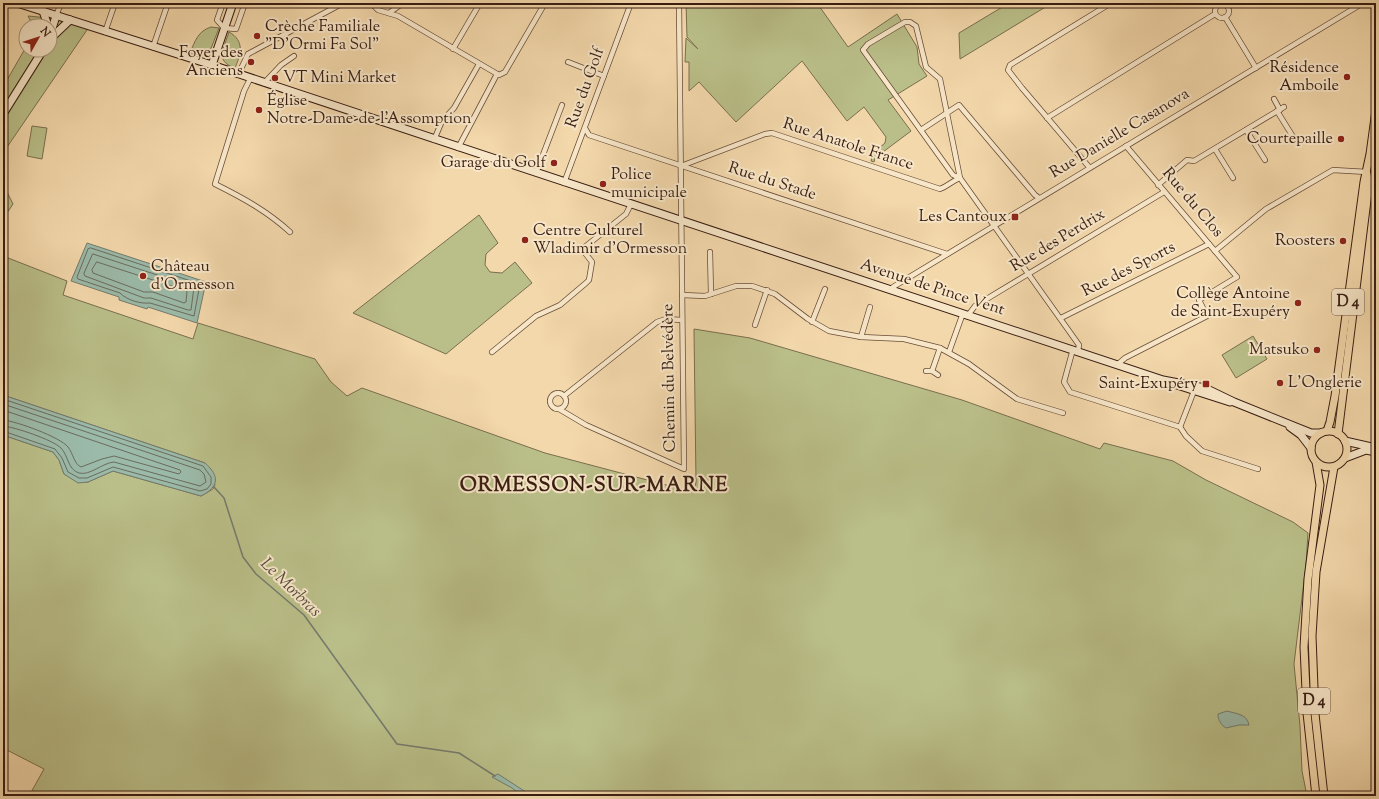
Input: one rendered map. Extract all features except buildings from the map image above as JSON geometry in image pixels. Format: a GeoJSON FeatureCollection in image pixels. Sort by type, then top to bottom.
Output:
{"type":"FeatureCollection","features":[{"type":"Feature","properties":{"kind":"main road","name":"Avenue de Pince Vent"},"geometry":{"type":"LineString","coordinates":[[17,3],[153,48],[212,65],[264,84],[564,183],[1173,382],[1205,388],[1234,402],[1311,433],[1324,432]]}},
{"type":"Feature","properties":{"kind":"main road"},"geometry":{"type":"LineString","coordinates":[[212,65],[233,3]]}},
{"type":"Feature","properties":{"kind":"main road"},"geometry":{"type":"LineString","coordinates":[[43,11],[45,18]]}},
{"type":"Feature","properties":{"kind":"main road"},"geometry":{"type":"LineString","coordinates":[[58,31],[70,20]]}},
{"type":"Feature","properties":{"kind":"main road"},"geometry":{"type":"LineString","coordinates":[[3,114],[38,58]]}},
{"type":"Feature","properties":{"kind":"main road","name":"D 4"},"geometry":{"type":"LineString","coordinates":[[1324,432],[1331,418],[1335,396],[1364,182],[1367,172],[1376,110]]}},
{"type":"Feature","properties":{"kind":"main road","name":"D 4"},"geometry":{"type":"LineString","coordinates":[[1338,434],[1369,184],[1367,172]]}},
{"type":"Feature","properties":{"kind":"main road","name":"Avenue de Pince Vent"},"geometry":{"type":"LineString","coordinates":[[1173,382],[1176,385],[1225,402],[1234,402]]}},
{"type":"Feature","properties":{"kind":"main road","name":"Avenue de Pince Vent"},"geometry":{"type":"LineString","coordinates":[[1280,420],[1301,435],[1311,448]]}},
{"type":"Feature","properties":{"kind":"main road"},"geometry":{"type":"LineString","coordinates":[[1346,441],[1347,447],[1345,458],[1341,463],[1334,467],[1324,467],[1313,458],[1311,448],[1312,442],[1324,432],[1338,434],[1346,441],[1376,448]]}},
{"type":"Feature","properties":{"kind":"main road"},"geometry":{"type":"LineString","coordinates":[[1345,458],[1366,450],[1376,452]]}},
{"type":"Feature","properties":{"kind":"main road","name":"D 4"},"geometry":{"type":"LineString","coordinates":[[1316,462],[1320,485],[1308,579],[1304,647],[1307,713],[1316,796]]}},
{"type":"Feature","properties":{"kind":"main road","name":"D 4"},"geometry":{"type":"LineString","coordinates":[[1324,796],[1314,714],[1312,668],[1313,605],[1322,529],[1334,467]]}},
{"type":"Feature","properties":{"kind":"street"},"geometry":{"type":"LineString","coordinates":[[56,16],[61,3]]}},
{"type":"Feature","properties":{"kind":"street"},"geometry":{"type":"LineString","coordinates":[[105,32],[115,3]]}},
{"type":"Feature","properties":{"kind":"street"},"geometry":{"type":"LineString","coordinates":[[153,48],[168,3]]}},
{"type":"Feature","properties":{"kind":"street"},"geometry":{"type":"LineString","coordinates":[[222,3],[217,20],[224,28],[236,29],[245,3]]}},
{"type":"Feature","properties":{"kind":"street"},"geometry":{"type":"LineString","coordinates":[[238,75],[248,54],[343,3]]}},
{"type":"Feature","properties":{"kind":"street"},"geometry":{"type":"LineString","coordinates":[[371,3],[378,10],[398,16],[479,64],[501,75],[505,72],[545,3]]}},
{"type":"Feature","properties":{"kind":"street"},"geometry":{"type":"LineString","coordinates":[[389,13],[403,3]]}},
{"type":"Feature","properties":{"kind":"street"},"geometry":{"type":"LineString","coordinates":[[453,49],[480,3]]}},
{"type":"Feature","properties":{"kind":"street","name":"Rue du Golf"},"geometry":{"type":"LineString","coordinates":[[564,183],[631,3]]}},
{"type":"Feature","properties":{"kind":"street","name":"Chemin du Belvédère"},"geometry":{"type":"LineString","coordinates":[[559,409],[586,425],[684,468],[679,3]]}},
{"type":"Feature","properties":{"kind":"street"},"geometry":{"type":"LineString","coordinates":[[1089,167],[1008,70],[1010,65],[1111,3]]}},
{"type":"Feature","properties":{"kind":"street"},"geometry":{"type":"LineString","coordinates":[[1225,17],[1221,18],[1216,14],[1215,8],[1217,4],[1222,3],[1228,7]]}},
{"type":"Feature","properties":{"kind":"street"},"geometry":{"type":"LineString","coordinates":[[1228,7],[1234,3]]}},
{"type":"Feature","properties":{"kind":"street","name":"Rue Danielle Casanova"},"geometry":{"type":"LineString","coordinates":[[892,290],[893,287],[1089,167],[1363,3]]}},
{"type":"Feature","properties":{"kind":"street"},"geometry":{"type":"LineString","coordinates":[[1225,17],[1229,12],[1228,7]]}},
{"type":"Feature","properties":{"kind":"street"},"geometry":{"type":"LineString","coordinates":[[1048,118],[1216,14]]}},
{"type":"Feature","properties":{"kind":"street"},"geometry":{"type":"LineString","coordinates":[[1225,17],[1256,68]]}},
{"type":"Feature","properties":{"kind":"street"},"geometry":{"type":"LineString","coordinates":[[960,178],[953,175],[863,50],[868,44],[905,22],[910,22],[916,26],[926,67],[940,79],[960,178],[1079,345],[1064,382],[1070,392],[1180,427],[1186,436],[1202,450],[1258,469]]}},
{"type":"Feature","properties":{"kind":"street"},"geometry":{"type":"LineString","coordinates":[[264,84],[281,65],[294,56]]}},
{"type":"Feature","properties":{"kind":"street"},"geometry":{"type":"LineString","coordinates":[[568,62],[604,76]]}},
{"type":"Feature","properties":{"kind":"street"},"geometry":{"type":"LineString","coordinates":[[434,140],[442,121],[454,108],[479,64]]}},
{"type":"Feature","properties":{"kind":"street"},"geometry":{"type":"LineString","coordinates":[[458,148],[497,74]]}},
{"type":"Feature","properties":{"kind":"street"},"geometry":{"type":"LineString","coordinates":[[250,79],[244,91],[215,184],[250,201],[272,216],[290,232]]}},
{"type":"Feature","properties":{"kind":"street"},"geometry":{"type":"LineString","coordinates":[[1274,99],[1295,140]]}},
{"type":"Feature","properties":{"kind":"street"},"geometry":{"type":"LineString","coordinates":[[536,173],[562,105]]}},
{"type":"Feature","properties":{"kind":"street"},"geometry":{"type":"LineString","coordinates":[[921,130],[959,105],[1039,198]]}},
{"type":"Feature","properties":{"kind":"street"},"geometry":{"type":"LineString","coordinates":[[1158,185],[1187,160],[1194,161],[1280,109]]}},
{"type":"Feature","properties":{"kind":"street"},"geometry":{"type":"LineString","coordinates":[[581,139],[589,136],[584,128]]}},
{"type":"Feature","properties":{"kind":"street"},"geometry":{"type":"LineString","coordinates":[[1246,130],[1265,160]]}},
{"type":"Feature","properties":{"kind":"street","name":"Rue Anatole France"},"geometry":{"type":"LineString","coordinates":[[681,166],[765,134],[772,134],[940,189],[960,178]]}},
{"type":"Feature","properties":{"kind":"street","name":"Rue du Stade"},"geometry":{"type":"LineString","coordinates":[[589,136],[947,254]]}},
{"type":"Feature","properties":{"kind":"street","name":"Rue du Clos"},"geometry":{"type":"LineString","coordinates":[[1118,364],[1125,358],[1207,316],[1199,300],[1237,277],[1182,210],[1164,192],[1151,174],[1126,146]]}},
{"type":"Feature","properties":{"kind":"street"},"geometry":{"type":"LineString","coordinates":[[1215,149],[1233,178]]}},
{"type":"Feature","properties":{"kind":"street"},"geometry":{"type":"LineString","coordinates":[[1215,252],[1266,209],[1333,170],[1367,172]]}},
{"type":"Feature","properties":{"kind":"street","name":"Rue des Perdrix"},"geometry":{"type":"LineString","coordinates":[[966,314],[975,306],[1164,192]]}},
{"type":"Feature","properties":{"kind":"street"},"geometry":{"type":"LineString","coordinates":[[492,352],[536,316],[560,305],[586,283],[592,262],[585,253],[586,246],[626,214],[631,204]]}},
{"type":"Feature","properties":{"kind":"street","name":"Rue des Sports"},"geometry":{"type":"LineString","coordinates":[[1061,318],[1209,244]]}},
{"type":"Feature","properties":{"kind":"street"},"geometry":{"type":"LineString","coordinates":[[710,252],[711,294]]}},
{"type":"Feature","properties":{"kind":"street"},"geometry":{"type":"LineString","coordinates":[[682,295],[705,296],[736,286],[752,286],[767,290],[775,294],[812,322],[829,331],[861,337],[904,339],[940,348],[982,373],[1010,395],[1032,404],[1063,413]]}},
{"type":"Feature","properties":{"kind":"street"},"geometry":{"type":"LineString","coordinates":[[812,322],[825,289]]}},
{"type":"Feature","properties":{"kind":"street"},"geometry":{"type":"LineString","coordinates":[[755,326],[767,290]]}},
{"type":"Feature","properties":{"kind":"street"},"geometry":{"type":"LineString","coordinates":[[861,337],[870,307]]}},
{"type":"Feature","properties":{"kind":"street"},"geometry":{"type":"LineString","coordinates":[[949,352],[966,314]]}},
{"type":"Feature","properties":{"kind":"street"},"geometry":{"type":"LineString","coordinates":[[564,396],[657,322],[666,319],[682,320]]}},
{"type":"Feature","properties":{"kind":"street"},"geometry":{"type":"LineString","coordinates":[[932,371],[940,348]]}},
{"type":"Feature","properties":{"kind":"street"},"geometry":{"type":"LineString","coordinates":[[926,371],[932,371],[938,375]]}},
{"type":"Feature","properties":{"kind":"street"},"geometry":{"type":"LineString","coordinates":[[1180,427],[1194,391]]}},
{"type":"Feature","properties":{"kind":"street"},"geometry":{"type":"LineString","coordinates":[[559,394],[564,396],[565,404],[559,409],[551,405],[551,397],[559,394]]}},
{"type":"Feature","properties":{"kind":"green space"},"geometry":{"type":"Polygon","coordinates":[[[686,3],[817,3],[848,47],[897,14],[917,47],[919,64],[927,76],[888,100],[911,131],[875,158],[874,162],[871,161],[873,153],[885,143],[886,137],[864,107],[847,121],[802,61],[736,122],[699,82],[689,91],[689,62],[685,62],[686,38],[698,49],[687,37],[686,3]]]}},
{"type":"Feature","properties":{"kind":"green space"},"geometry":{"type":"Polygon","coordinates":[[[1009,3],[1052,3],[960,59],[959,33],[1009,3]]]}},
{"type":"Feature","properties":{"kind":"green space"},"geometry":{"type":"Polygon","coordinates":[[[28,16],[49,18],[29,18],[28,16]]]}},
{"type":"Feature","properties":{"kind":"green space"},"geometry":{"type":"Polygon","coordinates":[[[58,19],[70,20],[89,27],[3,153],[3,87],[20,58],[58,58],[58,19]]]}},
{"type":"Feature","properties":{"kind":"green space"},"geometry":{"type":"Polygon","coordinates":[[[211,27],[219,28],[210,51],[201,55],[190,53],[200,34],[211,27]]]}},
{"type":"Feature","properties":{"kind":"green space"},"geometry":{"type":"Polygon","coordinates":[[[229,32],[238,39],[240,44],[239,58],[235,68],[224,62],[222,53],[229,32]]]}},
{"type":"Feature","properties":{"kind":"green space"},"geometry":{"type":"Polygon","coordinates":[[[32,126],[47,128],[42,159],[27,156],[32,126]]]}},
{"type":"Feature","properties":{"kind":"green space"},"geometry":{"type":"Polygon","coordinates":[[[3,190],[7,192],[13,204],[7,213],[3,212],[3,190]]]}},
{"type":"Feature","properties":{"kind":"green space"},"geometry":{"type":"Polygon","coordinates":[[[479,215],[498,243],[486,254],[485,265],[490,272],[502,273],[515,262],[532,283],[446,354],[353,313],[479,215]]]}},
{"type":"Feature","properties":{"kind":"green space"},"geometry":{"type":"Polygon","coordinates":[[[3,256],[67,281],[63,295],[193,339],[198,323],[315,359],[331,382],[347,396],[362,388],[545,453],[689,491],[695,488],[696,482],[694,329],[750,338],[962,400],[1100,449],[1104,443],[1173,461],[1206,480],[1293,522],[1308,533],[1306,565],[1294,664],[1300,726],[1302,771],[1307,796],[29,796],[44,769],[3,748],[3,435],[53,452],[59,460],[64,474],[78,482],[88,482],[113,471],[201,496],[213,489],[215,485],[205,463],[3,395],[3,256]]]}},
{"type":"Feature","properties":{"kind":"green space"},"geometry":{"type":"Polygon","coordinates":[[[1253,336],[1267,359],[1236,378],[1222,355],[1253,336]]]}},
{"type":"Feature","properties":{"kind":"water"},"geometry":{"type":"Polygon","coordinates":[[[87,243],[206,282],[197,323],[148,307],[147,309],[119,300],[119,297],[71,281],[87,243]]]}},
{"type":"Feature","properties":{"kind":"water"},"geometry":{"type":"Polygon","coordinates":[[[3,395],[205,463],[213,472],[215,477],[214,485],[207,493],[201,496],[113,471],[88,482],[78,483],[64,474],[59,460],[53,452],[3,435],[3,395]]]}},
{"type":"Feature","properties":{"kind":"water"},"geometry":{"type":"Polygon","coordinates":[[[1227,711],[1244,717],[1248,721],[1249,725],[1239,725],[1226,728],[1220,722],[1218,714],[1227,711]]]}},
{"type":"Feature","properties":{"kind":"water"},"geometry":{"type":"Polygon","coordinates":[[[498,774],[532,796],[522,796],[512,788],[492,777],[498,774]]]}},
{"type":"Feature","properties":{"kind":"waterway","name":"Le Morbras"},"geometry":{"type":"LineString","coordinates":[[214,487],[224,498],[243,557],[256,574],[304,615],[397,744],[459,753],[495,776]]}},
{"type":"Feature","properties":{"kind":"place","name":"Crèche Familiale \"D'Ormi Fa Sol\""},"geometry":{"type":"Point","coordinates":[257,36]}},
{"type":"Feature","properties":{"kind":"place","name":"Foyer des Anciens"},"geometry":{"type":"Point","coordinates":[251,62]}},
{"type":"Feature","properties":{"kind":"place","name":"Résidence Amboile"},"geometry":{"type":"Point","coordinates":[1347,77]}},
{"type":"Feature","properties":{"kind":"place","name":"VT Mini Market"},"geometry":{"type":"Point","coordinates":[275,78]}},
{"type":"Feature","properties":{"kind":"place","name":"Église Notre-Dame-de-l'Assomption"},"geometry":{"type":"Point","coordinates":[259,110]}},
{"type":"Feature","properties":{"kind":"place","name":"Courtepaille"},"geometry":{"type":"Point","coordinates":[1341,139]}},
{"type":"Feature","properties":{"kind":"place","name":"Garage du Golf"},"geometry":{"type":"Point","coordinates":[554,163]}},
{"type":"Feature","properties":{"kind":"place","name":"Police municipale"},"geometry":{"type":"Point","coordinates":[603,184]}},
{"type":"Feature","properties":{"kind":"place","name":"Les Cantoux"},"geometry":{"type":"Point","coordinates":[1015,217]}},
{"type":"Feature","properties":{"kind":"place","name":"Centre Culturel Wladimir d'Ormesson"},"geometry":{"type":"Point","coordinates":[525,240]}},
{"type":"Feature","properties":{"kind":"place","name":"Roosters"},"geometry":{"type":"Point","coordinates":[1343,241]}},
{"type":"Feature","properties":{"kind":"place","name":"Château d'Ormesson"},"geometry":{"type":"Point","coordinates":[143,276]}},
{"type":"Feature","properties":{"kind":"place","name":"Collège Antoine de Saint-Exupéry"},"geometry":{"type":"Point","coordinates":[1298,303]}},
{"type":"Feature","properties":{"kind":"place","name":"Matsuko"},"geometry":{"type":"Point","coordinates":[1317,350]}},
{"type":"Feature","properties":{"kind":"place","name":"L'Onglerie"},"geometry":{"type":"Point","coordinates":[1280,383]}},
{"type":"Feature","properties":{"kind":"place","name":"Saint-Exupéry"},"geometry":{"type":"Point","coordinates":[1206,384]}},
{"type":"Feature","properties":{"kind":"district","name":"ORMESSON-SUR-MARNE"},"geometry":{"type":"Point","coordinates":[594,486]}}]}
